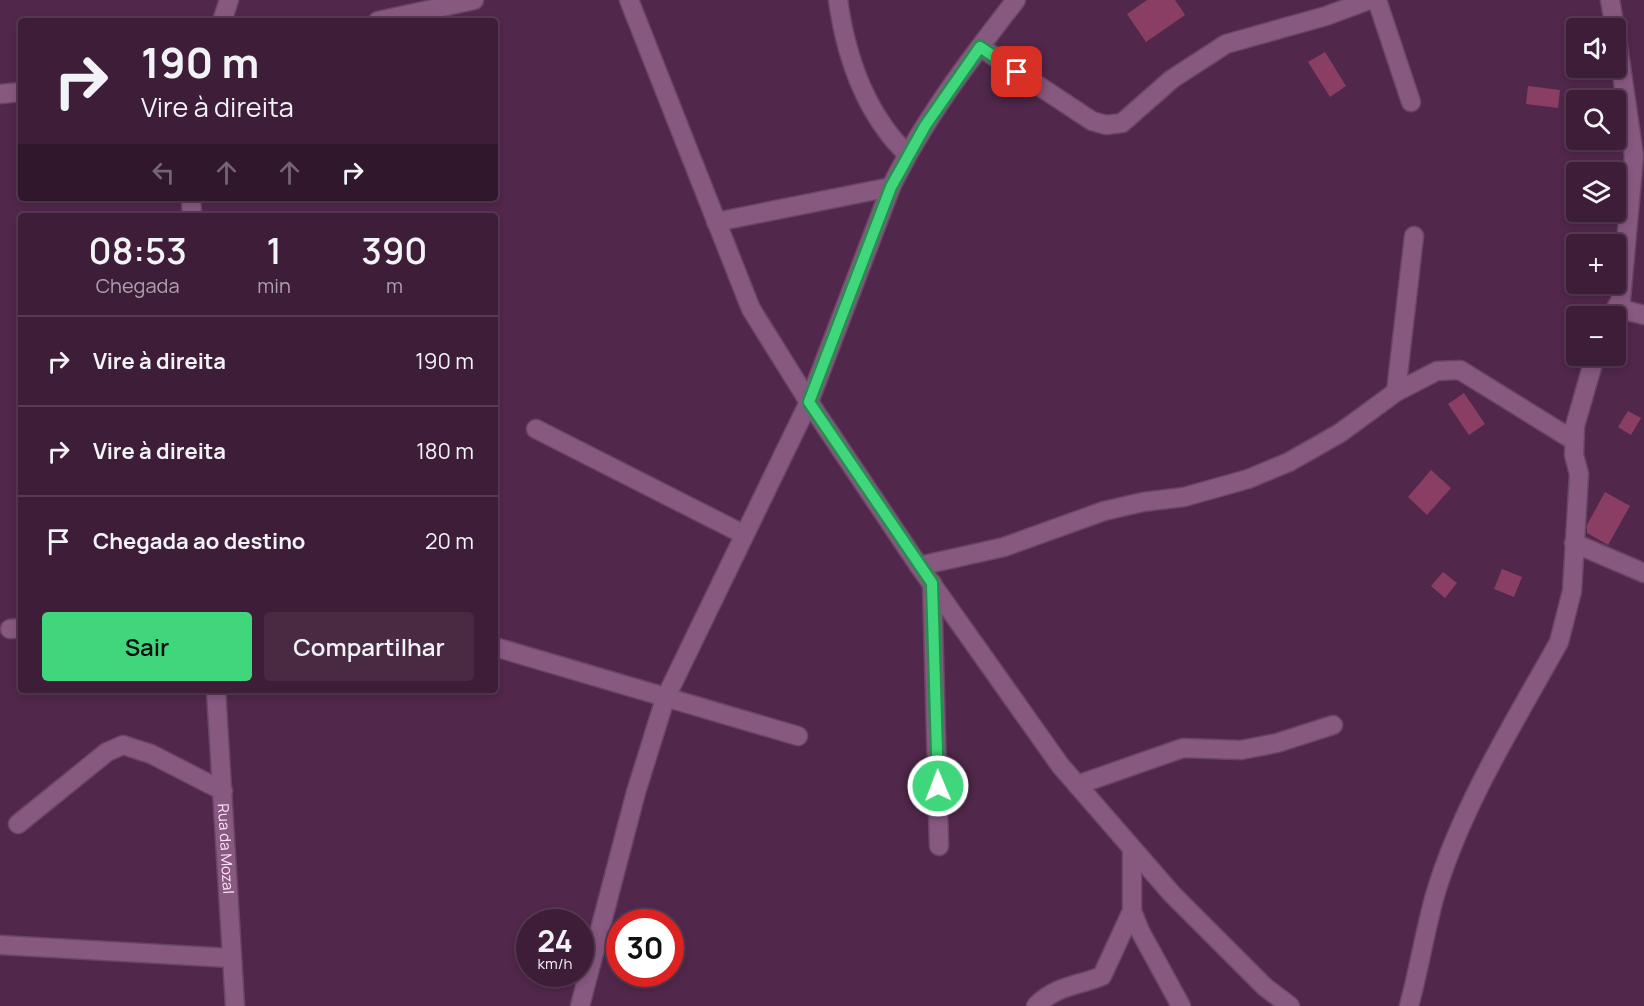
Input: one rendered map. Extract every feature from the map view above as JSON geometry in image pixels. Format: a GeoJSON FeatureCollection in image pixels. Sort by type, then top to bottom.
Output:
{"type":"FeatureCollection","features":[{"type":"Feature","properties":{"kind":"street"},"geometry":{"type":"LineString","coordinates":[[223,18],[229,0]]}},
{"type":"Feature","properties":{"kind":"street"},"geometry":{"type":"LineString","coordinates":[[392,18],[474,0]]}},
{"type":"Feature","properties":{"kind":"street"},"geometry":{"type":"LineString","coordinates":[[629,0],[751,309],[809,402],[920,566],[1077,786],[1131,850],[1223,946],[1265,987],[1290,1006]]}},
{"type":"Feature","properties":{"kind":"street"},"geometry":{"type":"LineString","coordinates":[[838,0],[858,81],[874,114],[888,135],[907,154]]}},
{"type":"Feature","properties":{"kind":"street"},"geometry":{"type":"LineString","coordinates":[[580,1006],[636,792],[665,699],[809,402],[891,187],[907,154],[980,47],[1016,0]]}},
{"type":"Feature","properties":{"kind":"street"},"geometry":{"type":"LineString","coordinates":[[980,47],[1092,121],[1106,125],[1122,123],[1172,79],[1226,44],[1326,16],[1369,0]]}},
{"type":"Feature","properties":{"kind":"street"},"geometry":{"type":"LineString","coordinates":[[1377,0],[1411,102]]}},
{"type":"Feature","properties":{"kind":"street"},"geometry":{"type":"LineString","coordinates":[[1610,0],[1613,18]]}},
{"type":"Feature","properties":{"kind":"street"},"geometry":{"type":"LineString","coordinates":[[1618,306],[1622,299],[1634,156],[1622,78]]}},
{"type":"Feature","properties":{"kind":"street"},"geometry":{"type":"LineString","coordinates":[[0,94],[18,92]]}},
{"type":"Feature","properties":{"kind":"street"},"geometry":{"type":"LineString","coordinates":[[716,222],[891,187]]}},
{"type":"Feature","properties":{"kind":"street"},"geometry":{"type":"LineString","coordinates":[[1396,392],[1414,236]]}},
{"type":"Feature","properties":{"kind":"street"},"geometry":{"type":"LineString","coordinates":[[1626,313],[1644,315]]}},
{"type":"Feature","properties":{"kind":"street"},"geometry":{"type":"LineString","coordinates":[[1409,1006],[1435,895],[1451,853],[1494,756],[1559,642],[1572,591],[1579,474],[1573,440],[1581,397],[1592,366]]}},
{"type":"Feature","properties":{"kind":"street"},"geometry":{"type":"LineString","coordinates":[[920,566],[1004,547],[1104,511],[1143,502],[1184,497],[1248,479],[1289,462],[1340,433],[1396,392],[1437,371],[1460,370],[1573,440]]}},
{"type":"Feature","properties":{"kind":"street"},"geometry":{"type":"LineString","coordinates":[[536,429],[743,534]]}},
{"type":"Feature","properties":{"kind":"street"},"geometry":{"type":"LineString","coordinates":[[1574,543],[1644,573]]}},
{"type":"Feature","properties":{"kind":"street"},"geometry":{"type":"LineString","coordinates":[[932,583],[939,846]]}},
{"type":"Feature","properties":{"kind":"street"},"geometry":{"type":"LineString","coordinates":[[498,648],[665,699],[798,736]]}},
{"type":"Feature","properties":{"kind":"street","name":"Rua da Mozal"},"geometry":{"type":"LineString","coordinates":[[216,693],[235,1006]]}},
{"type":"Feature","properties":{"kind":"street"},"geometry":{"type":"LineString","coordinates":[[1077,786],[1183,748],[1241,750],[1277,743],[1333,725]]}},
{"type":"Feature","properties":{"kind":"street"},"geometry":{"type":"LineString","coordinates":[[18,824],[107,752],[123,745],[151,754],[223,791]]}},
{"type":"Feature","properties":{"kind":"street"},"geometry":{"type":"LineString","coordinates":[[1131,850],[1132,911],[1140,932],[1181,1006]]}},
{"type":"Feature","properties":{"kind":"street"},"geometry":{"type":"LineString","coordinates":[[1036,1006],[1047,994],[1102,976],[1132,911]]}},
{"type":"Feature","properties":{"kind":"street"},"geometry":{"type":"LineString","coordinates":[[0,945],[231,958]]}},
{"type":"Feature","properties":{"kind":"building"},"geometry":{"type":"Polygon","coordinates":[[[1147,0],[1175,0],[1185,15],[1146,42],[1127,14],[1147,0]]]}},
{"type":"Feature","properties":{"kind":"building"},"geometry":{"type":"Polygon","coordinates":[[[1325,52],[1346,86],[1330,97],[1308,62],[1325,52]]]}},
{"type":"Feature","properties":{"kind":"building"},"geometry":{"type":"Polygon","coordinates":[[[1528,86],[1560,90],[1558,108],[1526,104],[1528,86]]]}},
{"type":"Feature","properties":{"kind":"building"},"geometry":{"type":"Polygon","coordinates":[[[1464,393],[1485,424],[1469,435],[1448,404],[1464,393]]]}},
{"type":"Feature","properties":{"kind":"building"},"geometry":{"type":"Polygon","coordinates":[[[1628,411],[1641,418],[1631,435],[1618,427],[1628,411]]]}},
{"type":"Feature","properties":{"kind":"building"},"geometry":{"type":"Polygon","coordinates":[[[1431,470],[1451,488],[1427,515],[1408,497],[1431,470]]]}},
{"type":"Feature","properties":{"kind":"building"},"geometry":{"type":"Polygon","coordinates":[[[1605,492],[1630,506],[1608,545],[1587,533],[1587,525],[1605,492]]]}},
{"type":"Feature","properties":{"kind":"building"},"geometry":{"type":"Polygon","coordinates":[[[1502,569],[1522,577],[1514,597],[1494,589],[1502,569]]]}},
{"type":"Feature","properties":{"kind":"building"},"geometry":{"type":"Polygon","coordinates":[[[1443,572],[1457,583],[1445,598],[1431,586],[1443,572]]]}},
{"type":"Feature","properties":{"kind":"route"},"geometry":{"type":"LineString","coordinates":[[938,786],[932,583],[809,402],[857,281],[881,212],[907,154],[980,47],[1017,72]]}}]}
